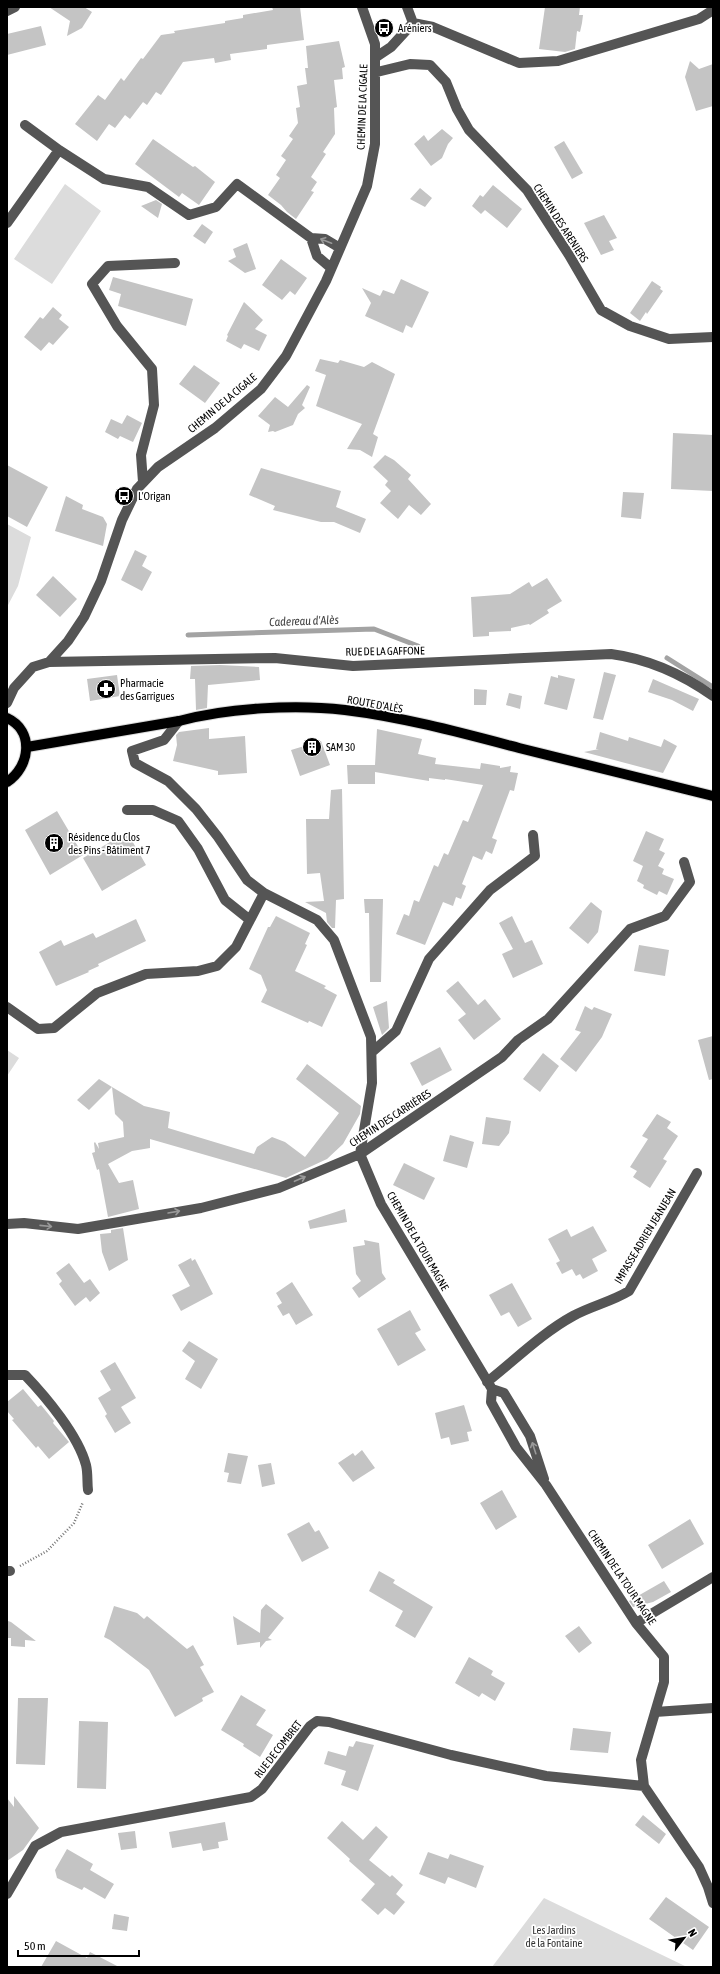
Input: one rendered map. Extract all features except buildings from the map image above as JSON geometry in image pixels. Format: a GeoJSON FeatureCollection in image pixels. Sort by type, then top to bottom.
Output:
{"type":"FeatureCollection","features":[{"type":"Feature","properties":{"kind":"main road","name":"ROUTE D'ALÈS"},"geometry":{"type":"LineString","coordinates":[[27,747],[179,721],[200,715],[247,710],[319,708],[344,710],[390,718],[480,738],[713,796]]}},
{"type":"Feature","properties":{"kind":"main road"},"geometry":{"type":"LineString","coordinates":[[7,718],[19,727],[27,747],[26,758],[22,768],[15,777],[7,782]]}},
{"type":"Feature","properties":{"kind":"street"},"geometry":{"type":"LineString","coordinates":[[7,11],[15,7]]}},
{"type":"Feature","properties":{"kind":"street","name":"CHEMIN DE LA CIGALE"},"geometry":{"type":"LineString","coordinates":[[7,703],[14,688],[33,667],[49,662],[68,641],[84,618],[101,581],[122,520],[137,489],[158,467],[215,428],[261,389],[286,356],[326,281],[367,186],[375,144],[375,44],[362,7]]}},
{"type":"Feature","properties":{"kind":"street"},"geometry":{"type":"LineString","coordinates":[[407,7],[413,23]]}},
{"type":"Feature","properties":{"kind":"street"},"geometry":{"type":"LineString","coordinates":[[413,23],[433,27],[519,63],[558,61],[573,57],[699,19],[713,10]]}},
{"type":"Feature","properties":{"kind":"street"},"geometry":{"type":"LineString","coordinates":[[376,57],[391,47],[413,23]]}},
{"type":"Feature","properties":{"kind":"street","name":"CHEMIN DES ARENIERS"},"geometry":{"type":"LineString","coordinates":[[376,72],[410,64],[430,65],[446,82],[469,130],[527,190],[569,255],[601,310],[630,326],[669,338],[713,337]]}},
{"type":"Feature","properties":{"kind":"street"},"geometry":{"type":"LineString","coordinates":[[24,126],[104,179],[148,187],[189,216],[216,206],[237,184],[311,238],[325,239],[340,248]]}},
{"type":"Feature","properties":{"kind":"street"},"geometry":{"type":"LineString","coordinates":[[7,223],[59,150]]}},
{"type":"Feature","properties":{"kind":"street"},"geometry":{"type":"LineString","coordinates":[[311,238],[317,256],[331,268]]}},
{"type":"Feature","properties":{"kind":"street"},"geometry":{"type":"LineString","coordinates":[[143,482],[141,455],[154,406],[152,369],[118,326],[92,284],[108,266],[175,263]]}},
{"type":"Feature","properties":{"kind":"street","name":"RUE DE LA GAFFONE"},"geometry":{"type":"LineString","coordinates":[[49,662],[275,658],[353,666],[611,654],[632,657],[658,665],[698,686],[713,696]]}},
{"type":"Feature","properties":{"kind":"street"},"geometry":{"type":"LineString","coordinates":[[179,721],[164,740],[132,751],[135,763],[168,781],[196,809],[218,837],[247,880],[264,893],[317,920],[334,940],[372,1037],[372,1083],[360,1154]]}},
{"type":"Feature","properties":{"kind":"street"},"geometry":{"type":"LineString","coordinates":[[127,810],[153,810],[178,821],[198,849],[225,900],[250,920]]}},
{"type":"Feature","properties":{"kind":"street"},"geometry":{"type":"LineString","coordinates":[[372,1052],[396,1031],[429,959],[490,890],[535,856],[533,835]]}},
{"type":"Feature","properties":{"kind":"street","name":"CHEMIN DES CARRIÈRES"},"geometry":{"type":"LineString","coordinates":[[7,1224],[24,1223],[78,1229],[201,1208],[279,1188],[360,1154],[502,1057],[518,1040],[548,1019],[630,929],[666,916],[690,882],[684,862]]}},
{"type":"Feature","properties":{"kind":"street"},"geometry":{"type":"LineString","coordinates":[[7,1008],[38,1029],[54,1028],[97,993],[146,974],[198,971],[217,966],[236,947],[264,893]]}},
{"type":"Feature","properties":{"kind":"street","name":"CHEMIN DE LA TOUR MAGNE"},"geometry":{"type":"LineString","coordinates":[[360,1154],[381,1204],[489,1386],[491,1402],[516,1447],[546,1485],[636,1623],[664,1657],[664,1682],[641,1760],[644,1786],[698,1867],[708,1887],[713,1902]]}},
{"type":"Feature","properties":{"kind":"street","name":"IMPASSE ADRIEN JEANJEAN"},"geometry":{"type":"LineString","coordinates":[[489,1386],[559,1324],[575,1315],[615,1300],[629,1291],[697,1173]]}},
{"type":"Feature","properties":{"kind":"street"},"geometry":{"type":"LineString","coordinates":[[7,1375],[25,1375],[42,1393],[77,1444],[86,1466],[88,1490]]}},
{"type":"Feature","properties":{"kind":"street","name":"CHEMIN DE LA TOUR MAGNE"},"geometry":{"type":"LineString","coordinates":[[489,1386],[504,1393],[530,1436],[546,1485]]}},
{"type":"Feature","properties":{"kind":"street"},"geometry":{"type":"LineString","coordinates":[[636,1623],[713,1578]]}},
{"type":"Feature","properties":{"kind":"street"},"geometry":{"type":"LineString","coordinates":[[656,1712],[713,1708]]}},
{"type":"Feature","properties":{"kind":"street","name":"RUE DE COMBRET"},"geometry":{"type":"LineString","coordinates":[[7,1894],[35,1846],[61,1832],[251,1797],[262,1789],[310,1726],[317,1721],[329,1722],[451,1755],[546,1776],[644,1786]]}},
{"type":"Feature","properties":{"kind":"path"},"geometry":{"type":"LineString","coordinates":[[9,1571],[47,1551],[74,1523],[88,1490]]}},
{"type":"Feature","properties":{"kind":"green space"},"geometry":{"type":"Polygon","coordinates":[[[65,184],[101,211],[52,284],[14,259],[65,184]]]}},
{"type":"Feature","properties":{"kind":"green space"},"geometry":{"type":"Polygon","coordinates":[[[7,524],[31,537],[18,586],[7,607],[7,524]]]}},
{"type":"Feature","properties":{"kind":"green space"},"geometry":{"type":"Polygon","coordinates":[[[7,1050],[19,1058],[7,1076],[7,1050]]]}},
{"type":"Feature","properties":{"kind":"green space","name":"Les Jardins de la Fontaine"},"geometry":{"type":"Polygon","coordinates":[[[544,1898],[687,1967],[492,1967],[544,1898]]]}},
{"type":"Feature","properties":{"kind":"waterway","name":"Cadereau d'Alès"},"geometry":{"type":"LineString","coordinates":[[188,635],[374,629],[418,646]]}},
{"type":"Feature","properties":{"kind":"waterway","name":"Cadereau d'Alès"},"geometry":{"type":"LineString","coordinates":[[667,658],[713,687]]}},
{"type":"Feature","properties":{"kind":"place","name":"Aréniers"},"geometry":{"type":"Point","coordinates":[384,28]}},
{"type":"Feature","properties":{"kind":"place","name":"L'Origan"},"geometry":{"type":"Point","coordinates":[124,496]}},
{"type":"Feature","properties":{"kind":"place","name":"Pharmacie des Garrigues"},"geometry":{"type":"Point","coordinates":[106,689]}},
{"type":"Feature","properties":{"kind":"place","name":"SAM 30"},"geometry":{"type":"Point","coordinates":[312,747]}},
{"type":"Feature","properties":{"kind":"place","name":"Résidence du Clos des Pins - Bâtiment 7"},"geometry":{"type":"Point","coordinates":[54,843]}}]}
